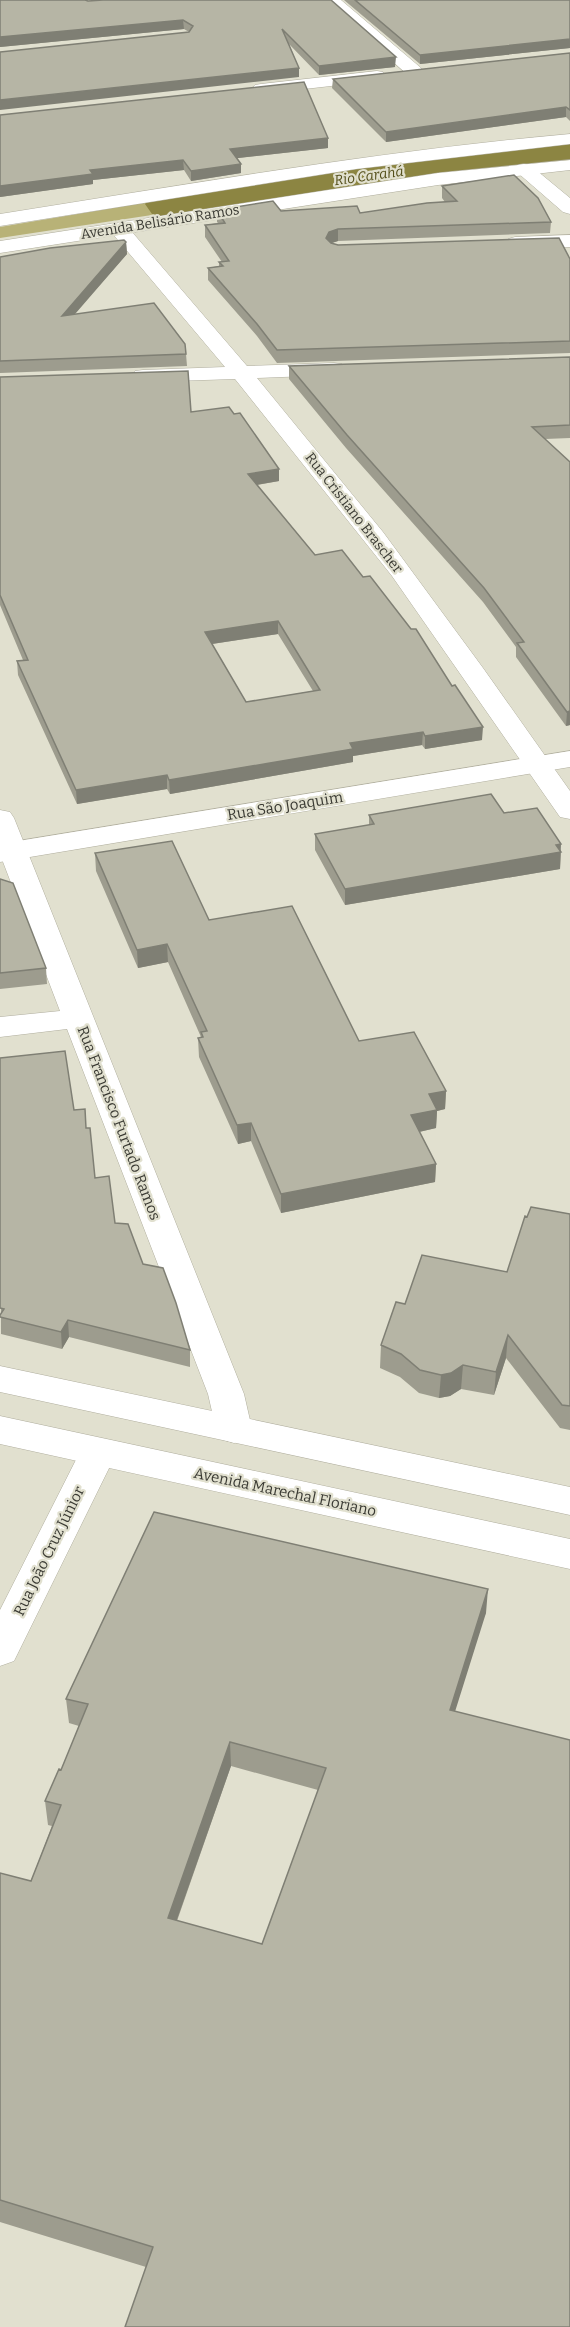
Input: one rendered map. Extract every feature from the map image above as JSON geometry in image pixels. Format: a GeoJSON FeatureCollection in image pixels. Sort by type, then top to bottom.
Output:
{"type":"FeatureCollection","features":[{"type":"Feature","properties":{"kind":"street"},"geometry":{"type":"LineString","coordinates":[[332,0],[415,72]]}},
{"type":"Feature","properties":{"kind":"street"},"geometry":{"type":"LineString","coordinates":[[249,90],[437,70]]}},
{"type":"Feature","properties":{"kind":"street","name":"Avenida Belisário Ramos"},"geometry":{"type":"LineString","coordinates":[[0,220],[375,161],[570,139]]}},
{"type":"Feature","properties":{"kind":"street","name":"Avenida Belisário Ramos"},"geometry":{"type":"LineString","coordinates":[[0,247],[438,179],[570,165]]}},
{"type":"Feature","properties":{"kind":"street"},"geometry":{"type":"LineString","coordinates":[[524,169],[570,208]]}},
{"type":"Feature","properties":{"kind":"street","name":"Rua Cristiano Brascher"},"geometry":{"type":"LineString","coordinates":[[119,229],[242,373],[375,538],[570,811]]}},
{"type":"Feature","properties":{"kind":"street"},"geometry":{"type":"LineString","coordinates":[[501,243],[570,241]]}},
{"type":"Feature","properties":{"kind":"street"},"geometry":{"type":"LineString","coordinates":[[127,377],[359,368]]}},
{"type":"Feature","properties":{"kind":"street","name":"Rua São Joaquim"},"geometry":{"type":"LineString","coordinates":[[6,852],[570,759]]}},
{"type":"Feature","properties":{"kind":"street","name":"Rua Francisco Furtado Ramos"},"geometry":{"type":"LineString","coordinates":[[0,818],[6,852],[78,1018],[226,1394],[234,1429]]}},
{"type":"Feature","properties":{"kind":"street"},"geometry":{"type":"LineString","coordinates":[[0,1027],[78,1018]]}},
{"type":"Feature","properties":{"kind":"street"},"geometry":{"type":"LineString","coordinates":[[0,1379],[570,1501]]}},
{"type":"Feature","properties":{"kind":"street","name":"Avenida Marechal Floriano"},"geometry":{"type":"LineString","coordinates":[[0,1430],[570,1554]]}},
{"type":"Feature","properties":{"kind":"street","name":"Rua João Cruz Júnior"},"geometry":{"type":"LineString","coordinates":[[0,1650],[98,1452]]}},
{"type":"Feature","properties":{"kind":"shaded area"},"geometry":{"type":"Polygon","coordinates":[[[570,144],[570,160],[383,180],[0,238],[0,227],[328,172],[570,144]]]}},
{"type":"Feature","properties":{"kind":"building"},"geometry":{"type":"Polygon","coordinates":[[[0,0],[331,0],[396,57],[319,66],[282,29],[299,68],[0,100],[0,52],[189,32],[193,26],[183,20],[0,37],[0,0]]]}},
{"type":"Feature","properties":{"kind":"building"},"geometry":{"type":"Polygon","coordinates":[[[355,0],[570,0],[570,39],[420,55],[355,0]]]}},
{"type":"Feature","properties":{"kind":"building"},"geometry":{"type":"Polygon","coordinates":[[[570,53],[570,110],[566,107],[386,132],[333,79],[570,53]]]}},
{"type":"Feature","properties":{"kind":"building"},"geometry":{"type":"Polygon","coordinates":[[[304,82],[328,138],[230,149],[241,164],[191,171],[183,160],[90,170],[93,174],[0,186],[0,115],[304,82]]]}},
{"type":"Feature","properties":{"kind":"building"},"geometry":{"type":"Polygon","coordinates":[[[514,175],[538,198],[551,222],[338,229],[329,232],[326,238],[338,245],[559,238],[570,259],[570,341],[277,350],[208,268],[223,266],[219,262],[229,261],[205,225],[225,223],[217,210],[273,201],[281,211],[357,206],[360,213],[457,201],[442,186],[514,175]]]}},
{"type":"Feature","properties":{"kind":"building"},"geometry":{"type":"Polygon","coordinates":[[[124,240],[126,242],[62,316],[154,303],[185,344],[186,354],[0,361],[0,257],[50,248],[124,240]]]}},
{"type":"Feature","properties":{"kind":"building"},"geometry":{"type":"Polygon","coordinates":[[[570,357],[570,425],[532,427],[570,462],[570,711],[567,712],[517,643],[524,642],[484,588],[347,435],[289,366],[570,357]]]}},
{"type":"Feature","properties":{"kind":"building"},"geometry":{"type":"Polygon","coordinates":[[[188,371],[191,412],[229,407],[234,414],[240,413],[279,469],[248,474],[315,555],[342,550],[363,577],[370,576],[411,629],[416,629],[452,686],[455,685],[483,727],[425,736],[423,732],[350,743],[353,749],[169,780],[167,775],[76,790],[17,661],[28,660],[0,595],[0,377],[188,371]],[[278,621],[205,632],[246,702],[320,690],[278,621]]]}},
{"type":"Feature","properties":{"kind":"building"},"geometry":{"type":"Polygon","coordinates":[[[491,794],[504,813],[537,808],[561,844],[556,845],[561,852],[345,889],[315,834],[374,824],[369,815],[491,794]]]}},
{"type":"Feature","properties":{"kind":"building"},"geometry":{"type":"Polygon","coordinates":[[[172,841],[209,920],[292,906],[359,1041],[414,1032],[446,1091],[429,1094],[437,1110],[411,1115],[436,1164],[281,1194],[251,1123],[237,1125],[198,1038],[203,1037],[201,1032],[207,1031],[167,944],[137,950],[95,853],[172,841]]]}},
{"type":"Feature","properties":{"kind":"building"},"geometry":{"type":"Polygon","coordinates":[[[0,879],[13,883],[46,968],[0,973],[0,879]]]}},
{"type":"Feature","properties":{"kind":"building"},"geometry":{"type":"Polygon","coordinates":[[[65,1051],[74,1110],[85,1109],[86,1128],[90,1128],[95,1178],[109,1176],[115,1223],[128,1224],[143,1264],[163,1268],[190,1350],[68,1320],[61,1332],[0,1317],[4,1309],[0,1308],[0,1058],[65,1051]]]}},
{"type":"Feature","properties":{"kind":"building"},"geometry":{"type":"Polygon","coordinates":[[[531,1207],[570,1214],[570,1406],[562,1405],[508,1335],[496,1372],[463,1365],[451,1373],[441,1375],[420,1370],[401,1354],[381,1345],[396,1302],[405,1304],[422,1255],[507,1272],[525,1216],[527,1217],[531,1207]]]}},
{"type":"Feature","properties":{"kind":"building"},"geometry":{"type":"Polygon","coordinates":[[[154,1512],[488,1589],[450,1710],[570,1740],[570,2327],[125,2327],[153,2247],[0,2200],[0,1873],[31,1881],[61,1805],[45,1801],[59,1769],[61,1770],[88,1704],[66,1699],[154,1512]],[[230,1742],[168,1918],[262,1944],[326,1768],[230,1742]]]}},
{"type":"Feature","properties":{"kind":"waterway","name":"Rio Carahá"},"geometry":{"type":"LineString","coordinates":[[169,204],[499,158],[570,154]]}}]}
